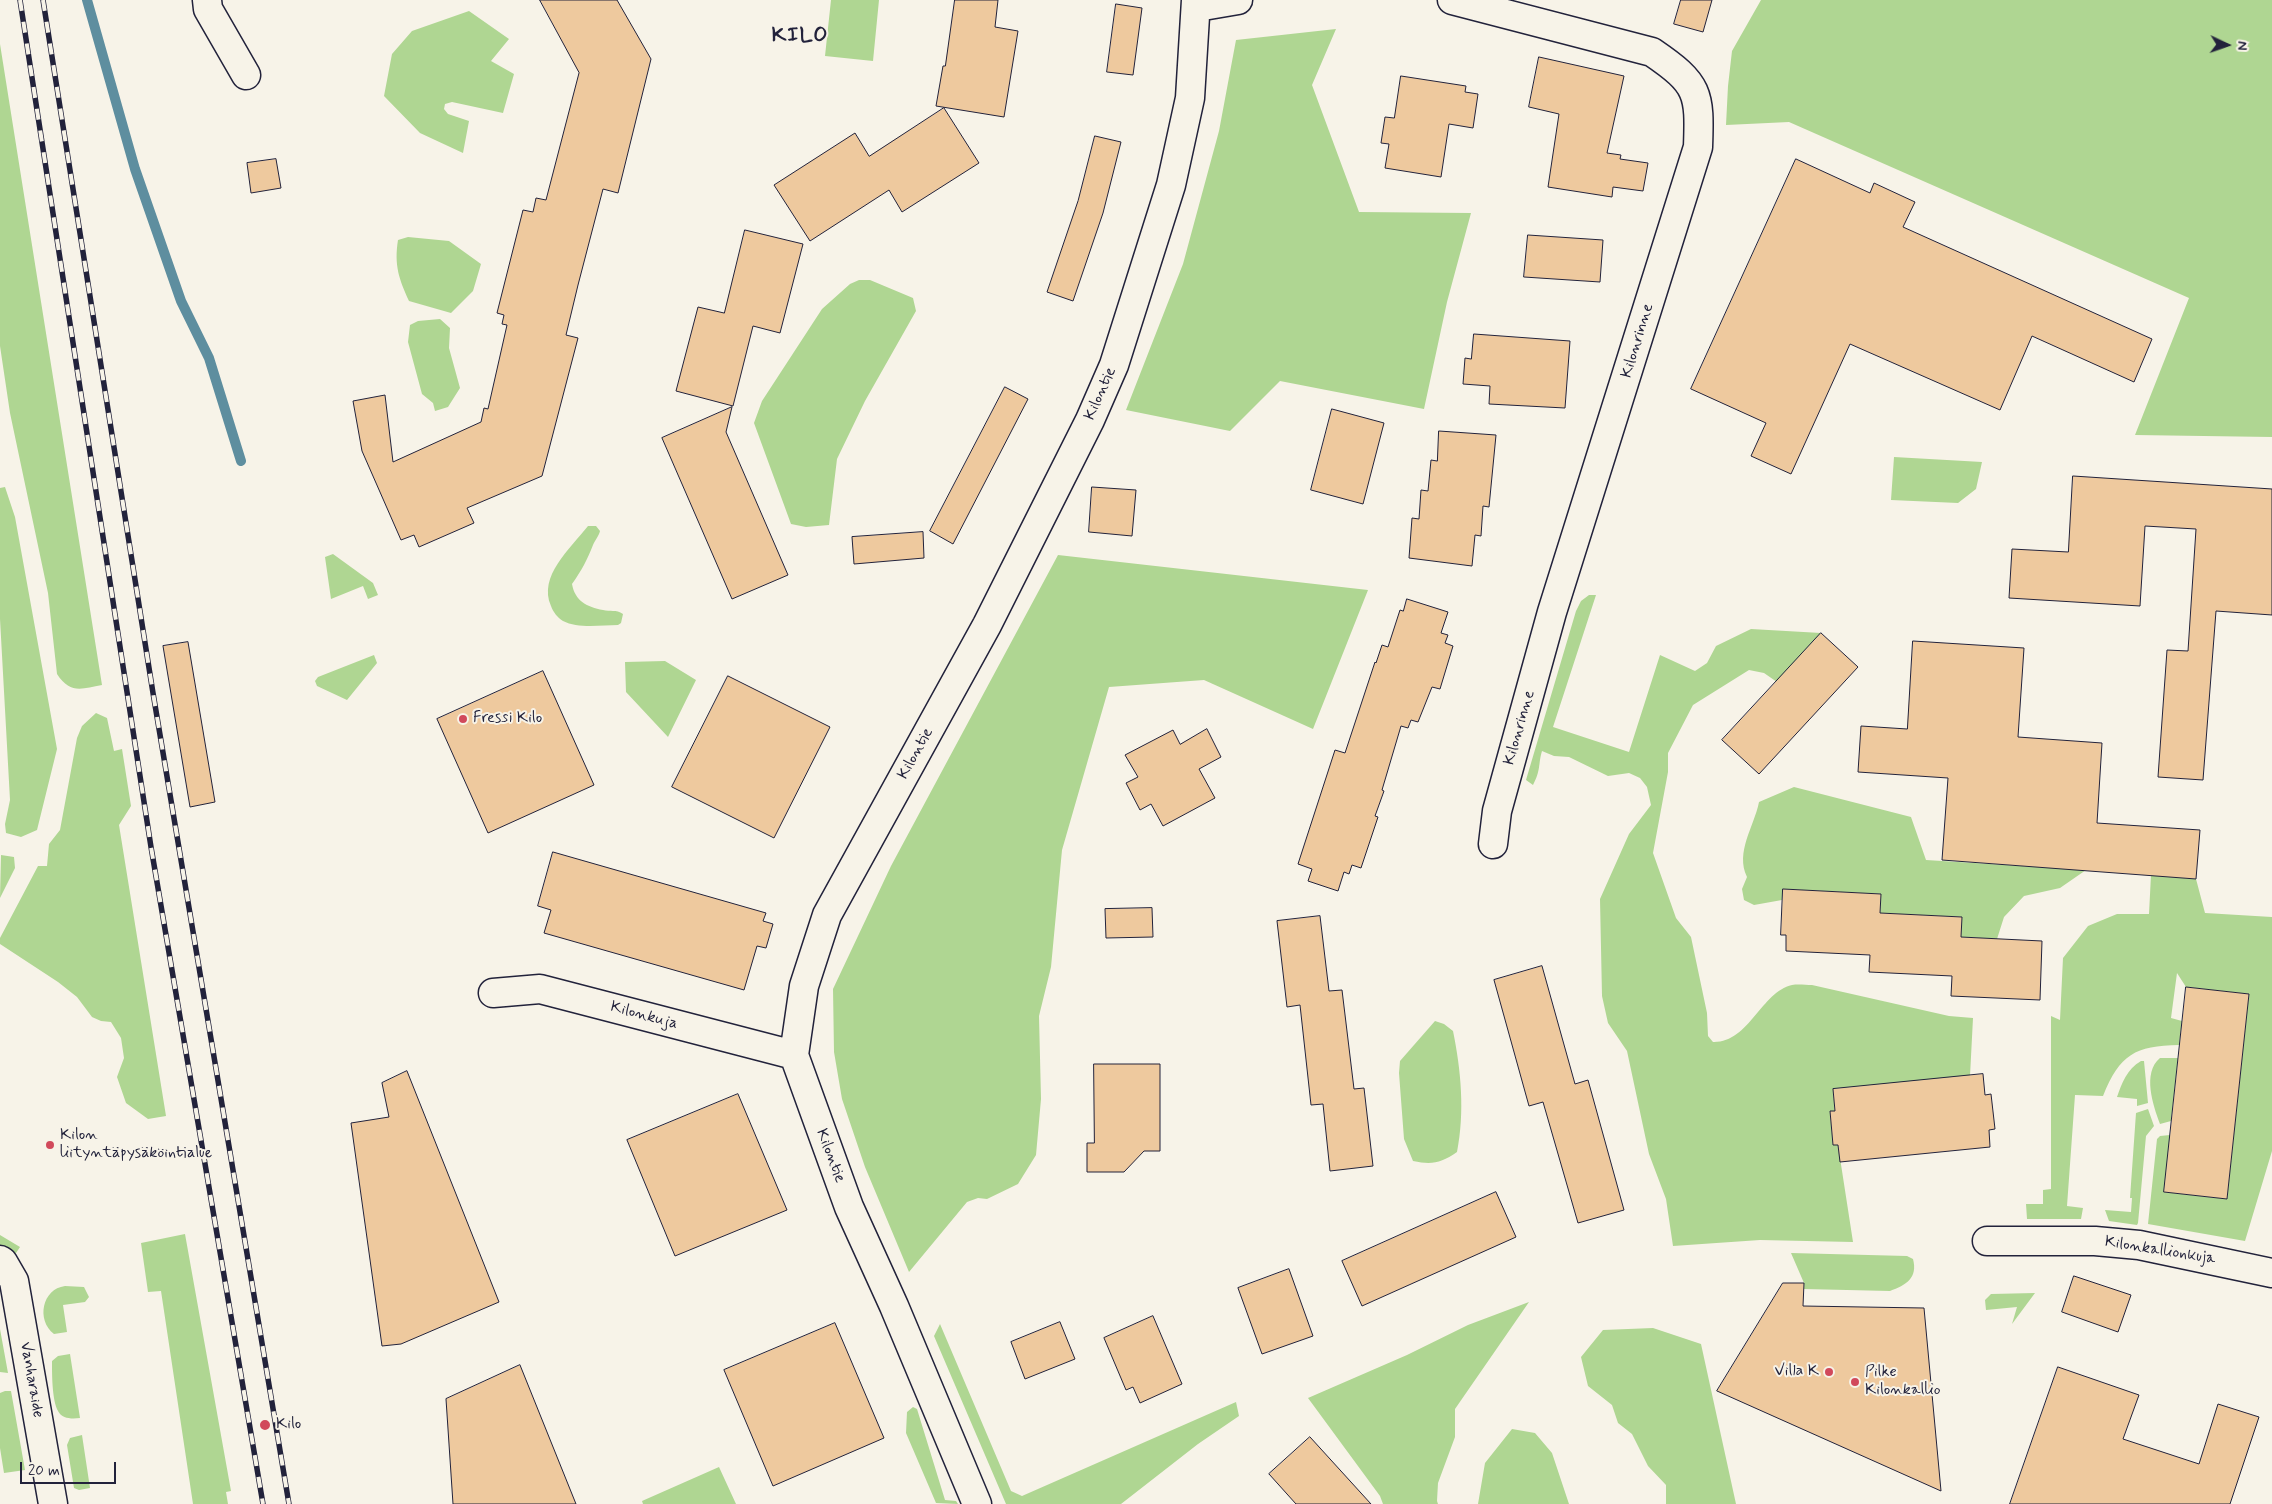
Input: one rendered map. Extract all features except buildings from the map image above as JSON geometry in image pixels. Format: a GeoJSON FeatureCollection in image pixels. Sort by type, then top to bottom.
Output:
{"type":"FeatureCollection","features":[{"type":"Feature","properties":{"kind":"street"},"geometry":{"type":"LineString","coordinates":[[207,0],[208,9],[246,75]]}},
{"type":"Feature","properties":{"kind":"street"},"geometry":{"type":"LineString","coordinates":[[1196,4],[1238,0]]}},
{"type":"Feature","properties":{"kind":"street","name":"Kilonrinne"},"geometry":{"type":"LineString","coordinates":[[1452,0],[1652,52],[1676,68],[1691,86],[1696,94],[1699,113],[1698,148],[1552,612],[1497,811],[1493,844]]}},
{"type":"Feature","properties":{"kind":"street","name":"Kilontie"},"geometry":{"type":"LineString","coordinates":[[977,1504],[894,1306],[849,1207],[794,1055],[804,986],[813,952],[827,915],[986,625],[1090,420],[1114,365],[1171,185],[1190,98],[1196,4]]}},
{"type":"Feature","properties":{"kind":"street","name":"Kilonkuja"},"geometry":{"type":"LineString","coordinates":[[493,993],[540,990],[794,1055]]}},
{"type":"Feature","properties":{"kind":"street","name":"Kilonkallionkuja"},"geometry":{"type":"LineString","coordinates":[[1987,1240],[2095,1241],[2138,1244],[2272,1273]]}},
{"type":"Feature","properties":{"kind":"street","name":"Vanharaide"},"geometry":{"type":"LineString","coordinates":[[0,1260],[4,1262],[14,1280],[53,1504]]}},
{"type":"Feature","properties":{"kind":"green space"},"geometry":{"type":"Polygon","coordinates":[[[831,0],[879,0],[873,61],[825,56],[831,0]]]}},
{"type":"Feature","properties":{"kind":"green space"},"geometry":{"type":"Polygon","coordinates":[[[1761,0],[2272,0],[2272,437],[2135,435],[2189,298],[1789,122],[1726,125],[1732,51],[1761,0]]]}},
{"type":"Feature","properties":{"kind":"green space"},"geometry":{"type":"Polygon","coordinates":[[[469,11],[509,39],[491,61],[514,74],[503,113],[452,102],[445,104],[444,109],[448,114],[469,121],[463,153],[420,133],[384,96],[392,54],[412,31],[469,11]]]}},
{"type":"Feature","properties":{"kind":"green space"},"geometry":{"type":"Polygon","coordinates":[[[1336,29],[1312,85],[1359,212],[1471,213],[1447,302],[1424,409],[1280,381],[1230,431],[1126,410],[1183,264],[1219,131],[1236,40],[1336,29]]]}},
{"type":"Feature","properties":{"kind":"green space"},"geometry":{"type":"Polygon","coordinates":[[[0,44],[102,685],[82,689],[76,689],[67,685],[57,674],[48,593],[10,413],[0,346],[0,44]]]}},
{"type":"Feature","properties":{"kind":"green space"},"geometry":{"type":"Polygon","coordinates":[[[408,237],[449,241],[481,264],[473,291],[451,313],[409,301],[400,279],[397,264],[398,240],[408,237]]]}},
{"type":"Feature","properties":{"kind":"green space"},"geometry":{"type":"Polygon","coordinates":[[[859,280],[870,280],[913,298],[916,311],[865,401],[837,459],[829,525],[806,527],[791,524],[754,423],[762,401],[822,309],[850,284],[859,280]]]}},
{"type":"Feature","properties":{"kind":"green space"},"geometry":{"type":"Polygon","coordinates":[[[440,319],[450,328],[449,348],[460,388],[448,407],[435,411],[433,403],[422,394],[408,342],[410,325],[418,321],[440,319]]]}},
{"type":"Feature","properties":{"kind":"green space"},"geometry":{"type":"Polygon","coordinates":[[[1894,457],[1982,462],[1976,489],[1958,503],[1891,500],[1894,457]]]}},
{"type":"Feature","properties":{"kind":"green space"},"geometry":{"type":"Polygon","coordinates":[[[5,487],[15,517],[57,749],[37,830],[21,837],[6,833],[5,824],[10,800],[0,619],[0,488],[5,487]]]}},
{"type":"Feature","properties":{"kind":"green space"},"geometry":{"type":"Polygon","coordinates":[[[588,526],[596,526],[600,531],[599,535],[572,584],[576,595],[587,605],[623,614],[621,623],[618,625],[576,625],[559,618],[551,606],[548,595],[552,574],[558,563],[588,526]]]}},
{"type":"Feature","properties":{"kind":"green space"},"geometry":{"type":"Polygon","coordinates":[[[333,554],[373,583],[378,595],[368,599],[363,586],[331,599],[325,557],[333,554]]]}},
{"type":"Feature","properties":{"kind":"green space"},"geometry":{"type":"Polygon","coordinates":[[[1058,555],[1368,590],[1313,729],[1204,680],[1109,687],[1062,850],[1051,967],[1039,1016],[1041,1099],[1036,1155],[1018,1184],[987,1199],[978,1198],[967,1202],[909,1272],[865,1167],[842,1099],[834,1052],[833,989],[891,866],[1058,555]]]}},
{"type":"Feature","properties":{"kind":"green space"},"geometry":{"type":"Polygon","coordinates":[[[1589,595],[1596,595],[1553,727],[1629,752],[1660,655],[1695,671],[1707,663],[1716,646],[1751,629],[1821,633],[1777,682],[1764,673],[1749,670],[1693,705],[1668,753],[1668,772],[1653,853],[1676,918],[1691,937],[1707,1013],[1708,1036],[1713,1042],[1725,1040],[1736,1034],[1781,989],[1792,985],[1812,985],[1949,1016],[1973,1018],[1970,1076],[1833,1089],[1835,1111],[1830,1112],[1833,1145],[1838,1145],[1853,1242],[1760,1240],[1673,1246],[1666,1199],[1649,1154],[1627,1051],[1608,1023],[1602,996],[1600,899],[1629,834],[1651,805],[1647,787],[1640,778],[1629,773],[1608,776],[1569,757],[1554,756],[1542,751],[1536,780],[1533,785],[1526,780],[1576,611],[1581,601],[1589,595]]]}},
{"type":"Feature","properties":{"kind":"green space"},"geometry":{"type":"Polygon","coordinates":[[[374,655],[377,663],[347,700],[317,686],[315,681],[318,677],[374,655]]]}},
{"type":"Feature","properties":{"kind":"green space"},"geometry":{"type":"Polygon","coordinates":[[[665,661],[696,680],[668,737],[626,692],[625,662],[665,661]]]}},
{"type":"Feature","properties":{"kind":"green space"},"geometry":{"type":"Polygon","coordinates":[[[96,713],[107,718],[114,751],[122,749],[131,806],[119,825],[166,1116],[148,1119],[126,1103],[117,1077],[124,1058],[121,1038],[111,1022],[101,1021],[92,1017],[77,997],[58,982],[0,944],[0,938],[38,866],[47,866],[49,844],[60,830],[77,738],[82,726],[96,713]]]}},
{"type":"Feature","properties":{"kind":"green space"},"geometry":{"type":"Polygon","coordinates":[[[1794,787],[1911,817],[1926,860],[2086,870],[2060,888],[2024,896],[2004,917],[1997,939],[1961,937],[1962,917],[1880,913],[1881,894],[1783,889],[1782,900],[1754,905],[1744,900],[1742,889],[1747,877],[1743,858],[1744,849],[1759,802],[1794,787]]]}},
{"type":"Feature","properties":{"kind":"green space"},"geometry":{"type":"Polygon","coordinates":[[[1,855],[14,857],[15,868],[0,898],[1,855]]]}},
{"type":"Feature","properties":{"kind":"green space"},"geometry":{"type":"Polygon","coordinates":[[[2151,875],[2196,879],[2205,913],[2272,917],[2272,1151],[2245,1241],[2148,1224],[2157,1139],[2160,1136],[2170,1135],[2164,1192],[2227,1199],[2249,994],[2186,987],[2177,973],[2171,1018],[2182,1021],[2179,1045],[2151,1047],[2131,1055],[2116,1070],[2103,1096],[2075,1095],[2067,1206],[2083,1208],[2081,1219],[2027,1219],[2026,1204],[2043,1204],[2043,1190],[2051,1189],[2051,1016],[2060,1020],[2063,958],[2088,926],[2117,914],[2149,914],[2151,875]]]}},
{"type":"Feature","properties":{"kind":"green space"},"geometry":{"type":"Polygon","coordinates":[[[1435,1021],[1444,1024],[1453,1031],[1460,1076],[1461,1122],[1457,1152],[1441,1161],[1426,1163],[1413,1161],[1404,1139],[1399,1073],[1400,1061],[1435,1021]]]}},
{"type":"Feature","properties":{"kind":"green space"},"geometry":{"type":"Polygon","coordinates":[[[2160,1058],[2178,1058],[2171,1121],[2160,1124],[2152,1099],[2150,1080],[2151,1072],[2160,1058]]]}},
{"type":"Feature","properties":{"kind":"green space"},"geometry":{"type":"Polygon","coordinates":[[[2141,1061],[2144,1061],[2148,1103],[2137,1106],[2137,1099],[2117,1097],[2129,1072],[2141,1061]]]}},
{"type":"Feature","properties":{"kind":"green space"},"geometry":{"type":"Polygon","coordinates":[[[2148,1109],[2154,1126],[2146,1136],[2138,1223],[2137,1225],[2109,1221],[2105,1210],[2131,1212],[2132,1198],[2130,1198],[2136,1113],[2148,1109]]]}},
{"type":"Feature","properties":{"kind":"green space"},"geometry":{"type":"Polygon","coordinates":[[[185,1234],[231,1491],[226,1492],[228,1504],[193,1504],[161,1291],[148,1292],[141,1243],[185,1234]]]}},
{"type":"Feature","properties":{"kind":"green space"},"geometry":{"type":"Polygon","coordinates":[[[0,1235],[20,1247],[14,1256],[0,1247],[0,1235]]]}},
{"type":"Feature","properties":{"kind":"green space"},"geometry":{"type":"Polygon","coordinates":[[[1791,1253],[1907,1256],[1913,1259],[1914,1271],[1906,1283],[1890,1291],[1804,1289],[1804,1283],[1791,1253]]]}},
{"type":"Feature","properties":{"kind":"green space"},"geometry":{"type":"Polygon","coordinates":[[[65,1286],[84,1287],[89,1297],[85,1302],[63,1305],[67,1332],[54,1334],[48,1328],[45,1321],[44,1306],[51,1293],[57,1288],[65,1286]]]}},
{"type":"Feature","properties":{"kind":"green space"},"geometry":{"type":"Polygon","coordinates":[[[2035,1293],[2012,1324],[2017,1307],[1986,1310],[1985,1300],[1991,1294],[2035,1293]]]}},
{"type":"Feature","properties":{"kind":"green space"},"geometry":{"type":"Polygon","coordinates":[[[1529,1302],[1455,1409],[1455,1437],[1438,1483],[1438,1504],[1383,1504],[1380,1496],[1308,1398],[1407,1355],[1468,1325],[1529,1302]]]}},
{"type":"Feature","properties":{"kind":"green space"},"geometry":{"type":"Polygon","coordinates":[[[940,1324],[1011,1491],[1022,1496],[1236,1402],[1239,1416],[1198,1444],[1121,1504],[1006,1504],[934,1336],[940,1324]]]}},
{"type":"Feature","properties":{"kind":"green space"},"geometry":{"type":"Polygon","coordinates":[[[1653,1328],[1701,1344],[1736,1504],[1666,1504],[1666,1485],[1648,1466],[1632,1434],[1618,1423],[1612,1405],[1588,1386],[1581,1357],[1603,1330],[1653,1328]]]}},
{"type":"Feature","properties":{"kind":"green space"},"geometry":{"type":"Polygon","coordinates":[[[0,1329],[8,1373],[0,1372],[0,1329]]]}},
{"type":"Feature","properties":{"kind":"green space"},"geometry":{"type":"Polygon","coordinates":[[[70,1354],[80,1418],[62,1416],[58,1411],[53,1394],[52,1361],[58,1356],[70,1354]]]}},
{"type":"Feature","properties":{"kind":"green space"},"geometry":{"type":"Polygon","coordinates":[[[11,1391],[25,1470],[4,1473],[0,1448],[0,1393],[11,1391]]]}},
{"type":"Feature","properties":{"kind":"green space"},"geometry":{"type":"Polygon","coordinates":[[[913,1407],[917,1409],[945,1500],[956,1501],[958,1504],[936,1503],[906,1433],[907,1412],[913,1407]]]}},
{"type":"Feature","properties":{"kind":"green space"},"geometry":{"type":"Polygon","coordinates":[[[1512,1429],[1535,1433],[1552,1453],[1569,1504],[1478,1504],[1485,1463],[1512,1429]]]}},
{"type":"Feature","properties":{"kind":"green space"},"geometry":{"type":"Polygon","coordinates":[[[82,1435],[90,1488],[79,1490],[74,1488],[67,1445],[70,1438],[82,1435]]]}},
{"type":"Feature","properties":{"kind":"green space"},"geometry":{"type":"Polygon","coordinates":[[[719,1467],[736,1504],[643,1504],[642,1501],[719,1467]]]}},
{"type":"Feature","properties":{"kind":"waterway"},"geometry":{"type":"LineString","coordinates":[[87,0],[135,169],[181,301],[209,358],[241,461]]}},
{"type":"Feature","properties":{"kind":"railway"},"geometry":{"type":"LineString","coordinates":[[20,0],[151,847],[263,1504]]}},
{"type":"Feature","properties":{"kind":"railway"},"geometry":{"type":"LineString","coordinates":[[43,0],[153,693],[289,1504]]}},
{"type":"Feature","properties":{"kind":"place","name":"Fressi Kilo"},"geometry":{"type":"Point","coordinates":[463,719]}},
{"type":"Feature","properties":{"kind":"place","name":"Kilon liityntäpysäköintialue"},"geometry":{"type":"Point","coordinates":[50,1145]}},
{"type":"Feature","properties":{"kind":"place","name":"Villa K"},"geometry":{"type":"Point","coordinates":[1829,1372]}},
{"type":"Feature","properties":{"kind":"place","name":"Pilke Kilonkallio"},"geometry":{"type":"Point","coordinates":[1855,1382]}},
{"type":"Feature","properties":{"kind":"place","name":"Kilo"},"geometry":{"type":"Point","coordinates":[265,1425]}},
{"type":"Feature","properties":{"kind":"district","name":"KILO"},"geometry":{"type":"Point","coordinates":[800,37]}}]}
